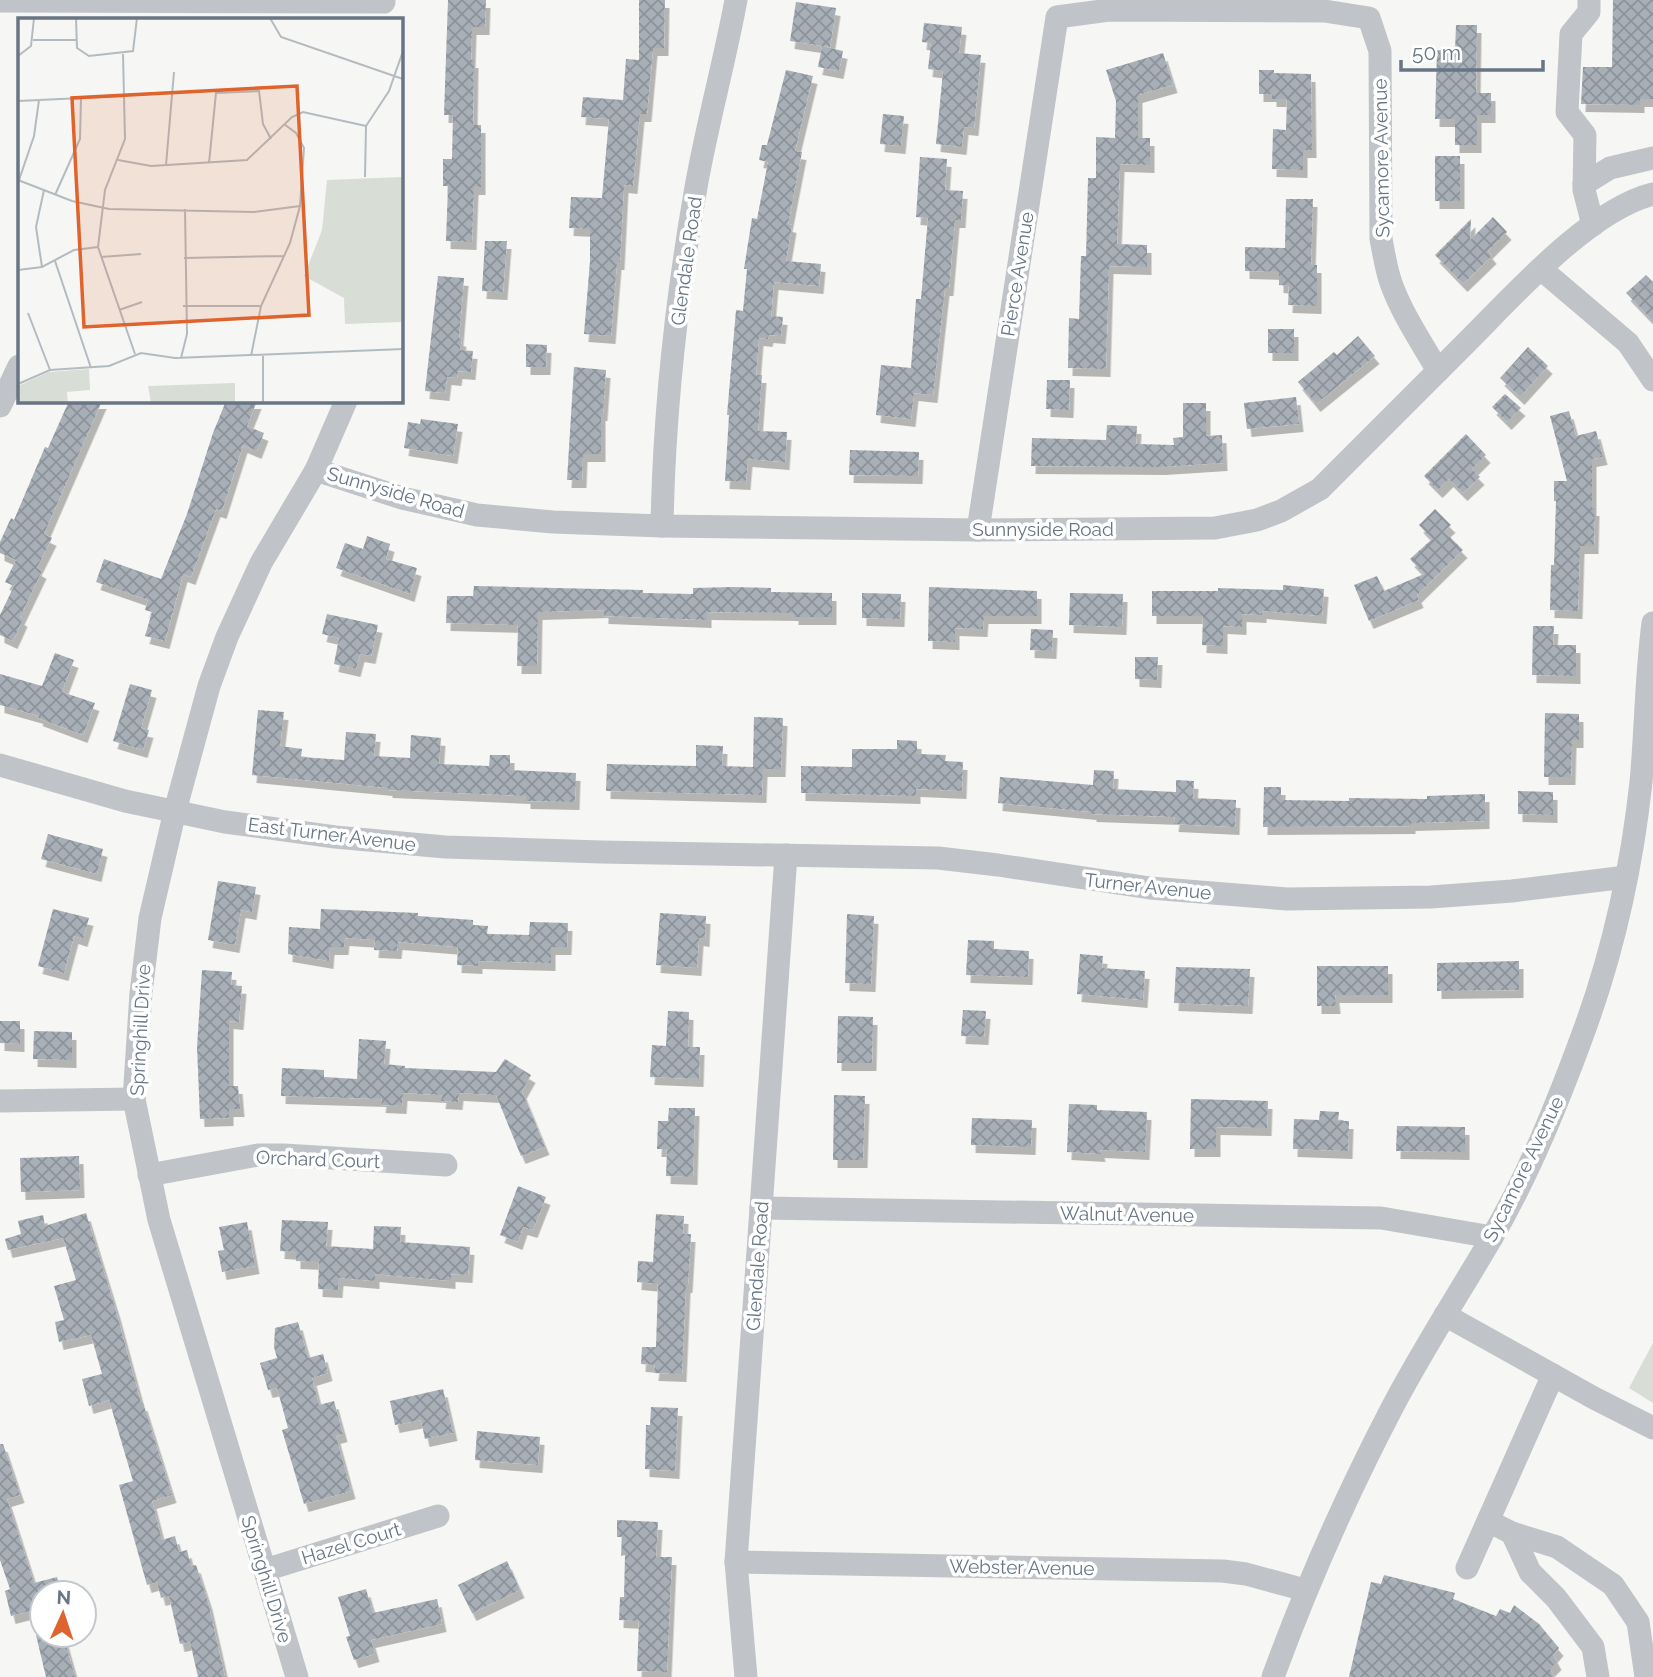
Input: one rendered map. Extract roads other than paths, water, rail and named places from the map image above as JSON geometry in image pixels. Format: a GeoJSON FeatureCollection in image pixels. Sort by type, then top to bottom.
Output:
{"type":"FeatureCollection","features":[{"type":"Feature","properties":{"kind":"street","name":"Glendale Road"},"geometry":{"type":"LineString","coordinates":[[662,526],[666,415],[680,298],[695,192],[736,0]]}},
{"type":"Feature","properties":{"kind":"street"},"geometry":{"type":"LineString","coordinates":[[1589,0],[1589,12],[1571,34],[1567,112],[1585,135],[1584,184],[1593,225]]}},
{"type":"Feature","properties":{"kind":"street"},"geometry":{"type":"LineString","coordinates":[[0,1],[70,10],[384,7]]}},
{"type":"Feature","properties":{"kind":"street","name":"Pierce Avenue"},"geometry":{"type":"LineString","coordinates":[[978,530],[1057,17],[1122,10],[1324,11],[1370,18]]}},
{"type":"Feature","properties":{"kind":"street","name":"Sycamore Avenue"},"geometry":{"type":"LineString","coordinates":[[1370,18],[1380,51],[1381,239],[1385,261],[1400,304],[1438,371]]}},
{"type":"Feature","properties":{"kind":"street"},"geometry":{"type":"LineString","coordinates":[[1584,184],[1610,168],[1653,158]]}},
{"type":"Feature","properties":{"kind":"street","name":"Sunnyside Road"},"geometry":{"type":"LineString","coordinates":[[316,470],[402,498],[477,515],[552,522],[978,530],[1215,528],[1257,520],[1281,511],[1320,489],[1541,269],[1593,225],[1623,204],[1653,194]]}},
{"type":"Feature","properties":{"kind":"street"},"geometry":{"type":"LineString","coordinates":[[1541,269],[1628,343],[1653,380]]}},
{"type":"Feature","properties":{"kind":"street"},"geometry":{"type":"LineString","coordinates":[[0,406],[18,368]]}},
{"type":"Feature","properties":{"kind":"street","name":"Springhill Drive"},"geometry":{"type":"LineString","coordinates":[[297,1677],[159,1220],[134,1099],[141,993],[150,918],[203,707],[227,637],[261,563],[316,470],[346,402]]}},
{"type":"Feature","properties":{"kind":"street","name":"Sycamore Avenue"},"geometry":{"type":"LineString","coordinates":[[1273,1677],[1305,1590],[1393,1406],[1492,1237],[1538,1145],[1586,1028],[1626,877],[1641,783],[1653,623]]}},
{"type":"Feature","properties":{"kind":"street","name":"East Turner Avenue"},"geometry":{"type":"LineString","coordinates":[[0,765],[88,792],[225,822],[335,837],[445,847],[671,853]]}},
{"type":"Feature","properties":{"kind":"street","name":"Turner Avenue"},"geometry":{"type":"LineString","coordinates":[[671,853],[938,858],[1150,888],[1287,899],[1431,897],[1512,891],[1626,877]]}},
{"type":"Feature","properties":{"kind":"street","name":"Glendale Road"},"geometry":{"type":"LineString","coordinates":[[746,1677],[736,1562],[786,855]]}},
{"type":"Feature","properties":{"kind":"street"},"geometry":{"type":"LineString","coordinates":[[0,1101],[134,1099]]}},
{"type":"Feature","properties":{"kind":"street","name":"Orchard Court"},"geometry":{"type":"LineString","coordinates":[[149,1175],[258,1155],[446,1165]]}},
{"type":"Feature","properties":{"kind":"street","name":"Walnut Avenue"},"geometry":{"type":"LineString","coordinates":[[761,1209],[1381,1218],[1492,1237]]}},
{"type":"Feature","properties":{"kind":"street"},"geometry":{"type":"LineString","coordinates":[[1446,1315],[1653,1428]]}},
{"type":"Feature","properties":{"kind":"street"},"geometry":{"type":"LineString","coordinates":[[1467,1568],[1553,1375]]}},
{"type":"Feature","properties":{"kind":"street","name":"Hazel Court"},"geometry":{"type":"LineString","coordinates":[[265,1570],[438,1516]]}},
{"type":"Feature","properties":{"kind":"street"},"geometry":{"type":"LineString","coordinates":[[1488,1521],[1512,1533],[1557,1547],[1613,1585],[1638,1622],[1646,1677]]}},
{"type":"Feature","properties":{"kind":"street"},"geometry":{"type":"LineString","coordinates":[[1512,1533],[1530,1572],[1556,1598],[1593,1647],[1598,1677]]}},
{"type":"Feature","properties":{"kind":"street","name":"Webster Avenue"},"geometry":{"type":"LineString","coordinates":[[736,1562],[1223,1571],[1246,1574],[1305,1590]]}}]}
